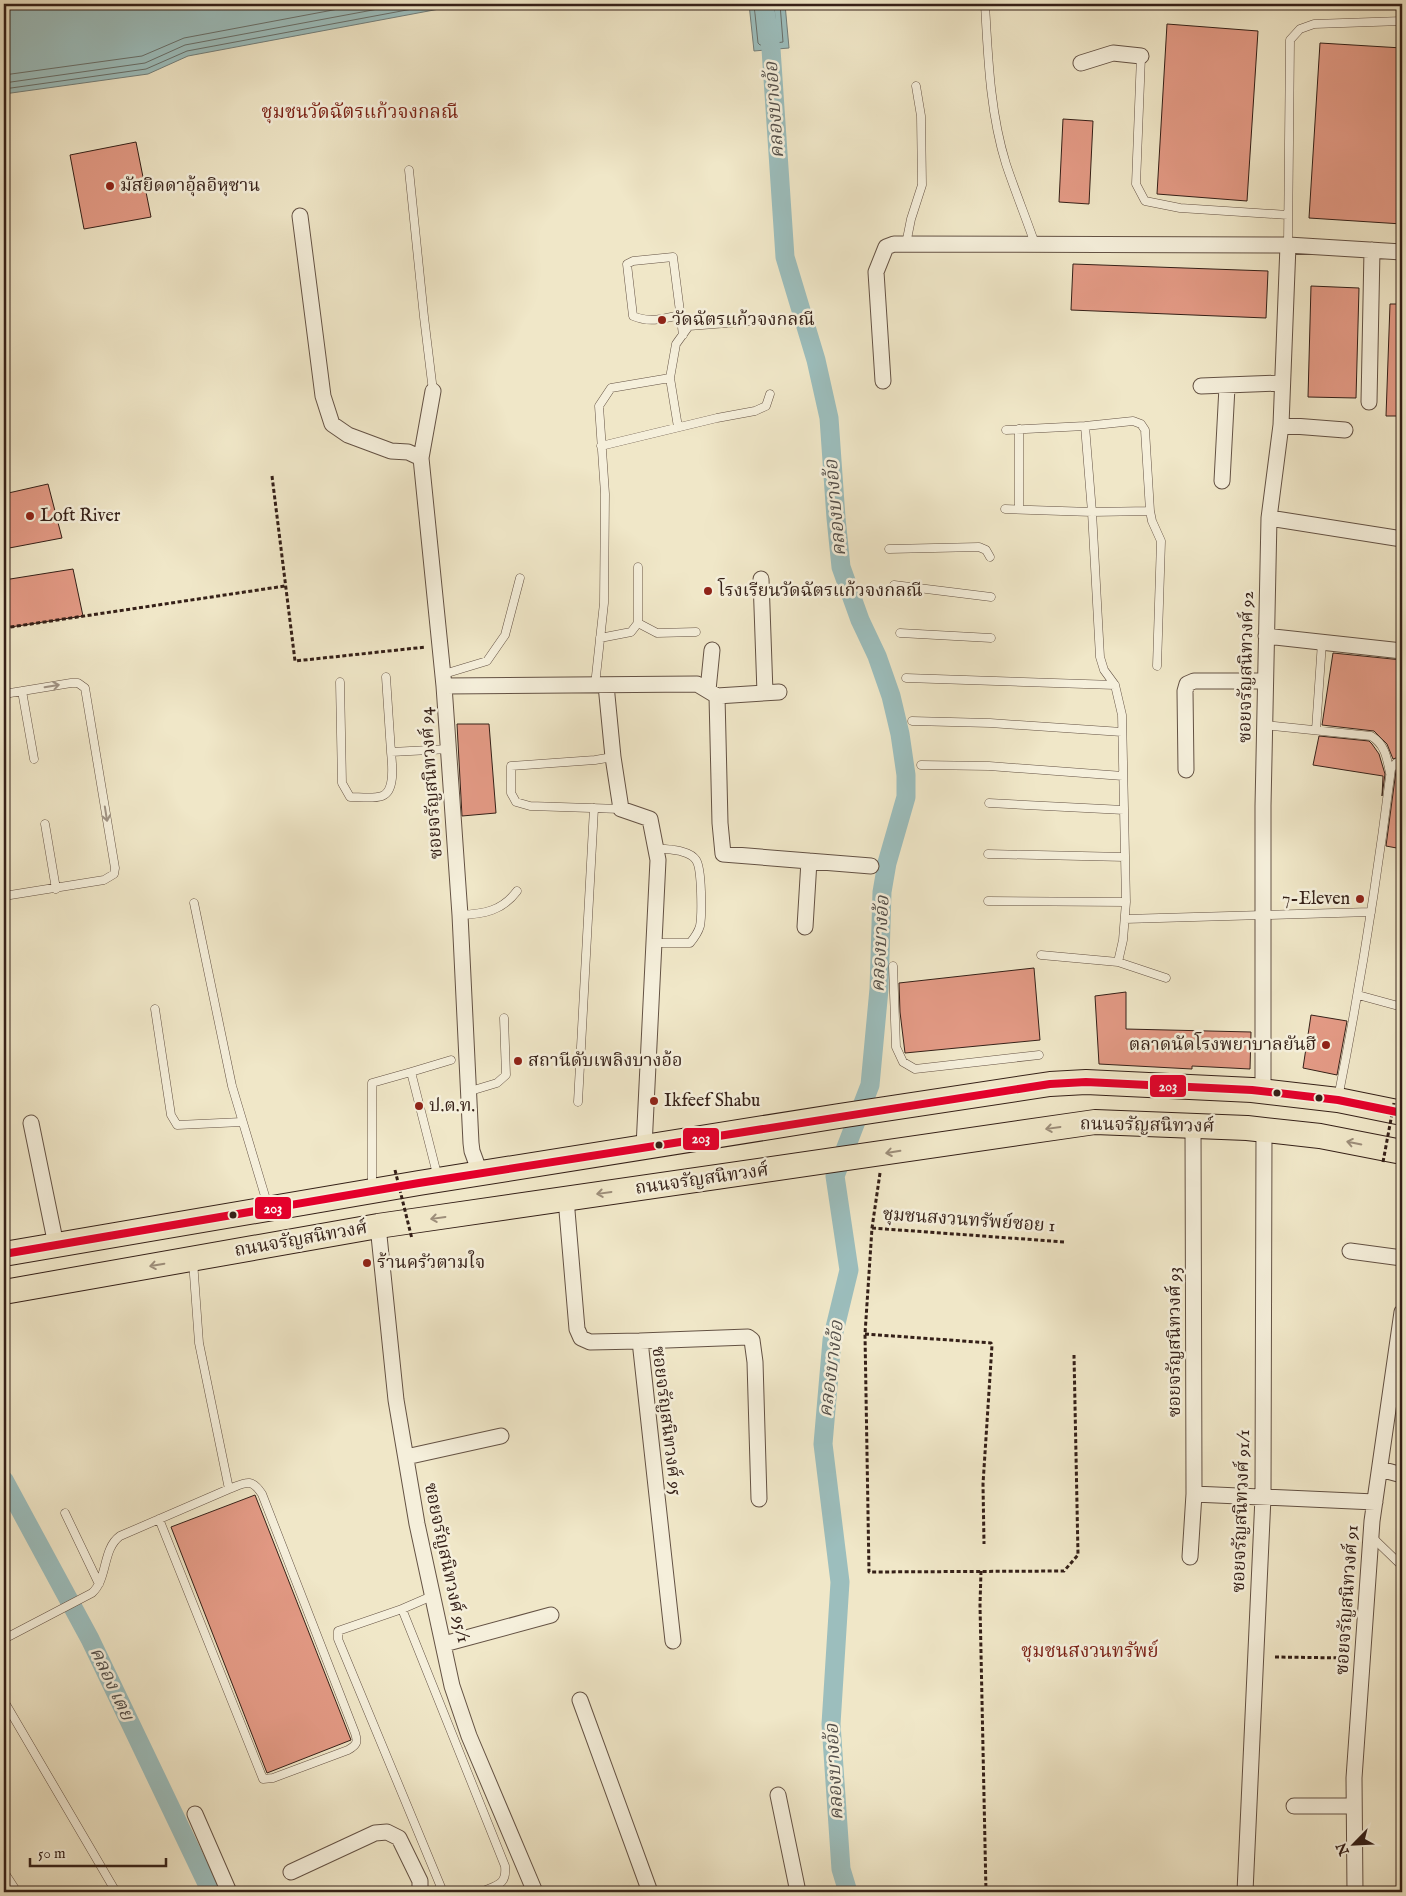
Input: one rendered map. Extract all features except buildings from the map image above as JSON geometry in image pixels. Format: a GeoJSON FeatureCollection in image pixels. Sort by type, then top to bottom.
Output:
{"type":"FeatureCollection","features":[{"type":"Feature","properties":{"kind":"main road","name":"ถนนจรัญสนิทวงศ์"},"geometry":{"type":"LineString","coordinates":[[4,1254],[372,1190],[1042,1085],[1086,1082],[1263,1091],[1398,1108]]}},
{"type":"Feature","properties":{"kind":"main road","name":"ถนนจรัญสนิทวงศ์"},"geometry":{"type":"LineString","coordinates":[[4,1292],[378,1226],[1095,1122],[1264,1130],[1320,1136],[1393,1157]]}},
{"type":"Feature","properties":{"kind":"main road"},"geometry":{"type":"LineString","coordinates":[[563,1160],[566,1199]]}},
{"type":"Feature","properties":{"kind":"main road"},"geometry":{"type":"LineString","coordinates":[[480,1173],[486,1211]]}},
{"type":"Feature","properties":{"kind":"street"},"geometry":{"type":"LineString","coordinates":[[1081,63],[1112,53],[1141,56]]}},
{"type":"Feature","properties":{"kind":"street"},"geometry":{"type":"LineString","coordinates":[[300,216],[323,396],[332,424],[348,435],[391,451],[408,452],[421,458]]}},
{"type":"Feature","properties":{"kind":"street"},"geometry":{"type":"LineString","coordinates":[[883,381],[876,272],[886,247],[894,244],[1288,245],[1402,252]]}},
{"type":"Feature","properties":{"kind":"street","name":"ซอยจรัญสนิทวงศ์ 92"},"geometry":{"type":"LineString","coordinates":[[1263,1091],[1264,725],[1269,518],[1281,425],[1288,245]]}},
{"type":"Feature","properties":{"kind":"street"},"geometry":{"type":"LineString","coordinates":[[1369,402],[1372,250]]}},
{"type":"Feature","properties":{"kind":"street"},"geometry":{"type":"LineString","coordinates":[[1201,386],[1282,383]]}},
{"type":"Feature","properties":{"kind":"street"},"geometry":{"type":"LineString","coordinates":[[1222,481],[1227,386]]}},
{"type":"Feature","properties":{"kind":"street","name":"ซอยจรัญสนิทวงศ์ 94"},"geometry":{"type":"LineString","coordinates":[[433,391],[421,458],[444,680],[460,915],[467,1092],[472,1151],[480,1173]]}},
{"type":"Feature","properties":{"kind":"street"},"geometry":{"type":"LineString","coordinates":[[1281,425],[1344,430]]}},
{"type":"Feature","properties":{"kind":"street"},"geometry":{"type":"LineString","coordinates":[[1269,518],[1402,539]]}},
{"type":"Feature","properties":{"kind":"street"},"geometry":{"type":"LineString","coordinates":[[444,680],[600,685],[697,684],[713,693],[772,692],[761,579]]}},
{"type":"Feature","properties":{"kind":"street"},"geometry":{"type":"LineString","coordinates":[[1266,636],[1402,651]]}},
{"type":"Feature","properties":{"kind":"street"},"geometry":{"type":"LineString","coordinates":[[712,650],[723,854],[871,866]]}},
{"type":"Feature","properties":{"kind":"street"},"geometry":{"type":"LineString","coordinates":[[1186,770],[1185,691],[1188,684],[1194,681],[1265,681]]}},
{"type":"Feature","properties":{"kind":"street"},"geometry":{"type":"LineString","coordinates":[[600,685],[621,809],[650,819],[658,860],[644,1147]]}},
{"type":"Feature","properties":{"kind":"street"},"geometry":{"type":"LineString","coordinates":[[805,927],[809,861]]}},
{"type":"Feature","properties":{"kind":"street"},"geometry":{"type":"LineString","coordinates":[[31,1123],[56,1245]]}},
{"type":"Feature","properties":{"kind":"street","name":"ซอยจรัญสนิทวงศ์ 93"},"geometry":{"type":"LineString","coordinates":[[1190,1557],[1194,1494],[1193,1126]]}},
{"type":"Feature","properties":{"kind":"street","name":"ซอยจรัญสนิทวงศ์ 91/1"},"geometry":{"type":"LineString","coordinates":[[1244,1892],[1263,1497],[1264,1130]]}},
{"type":"Feature","properties":{"kind":"street","name":"ซอยจรัญสนิทวงศ์ 95"},"geometry":{"type":"LineString","coordinates":[[566,1199],[577,1329],[581,1338],[590,1342],[640,1341],[673,1641]]}},
{"type":"Feature","properties":{"kind":"street","name":"ซอยจรัญสนิทวงศ์ 95/1"},"geometry":{"type":"LineString","coordinates":[[378,1226],[396,1400],[416,1524],[452,1686],[469,1736],[536,1892]]}},
{"type":"Feature","properties":{"kind":"street"},"geometry":{"type":"LineString","coordinates":[[1350,1251],[1402,1258]]}},
{"type":"Feature","properties":{"kind":"street","name":"ซอยจรัญสนิทวงศ์ 91"},"geometry":{"type":"LineString","coordinates":[[1355,1892],[1354,1778],[1371,1536],[1402,1312]]}},
{"type":"Feature","properties":{"kind":"street"},"geometry":{"type":"LineString","coordinates":[[640,1341],[748,1337],[752,1340],[755,1362],[759,1499]]}},
{"type":"Feature","properties":{"kind":"street"},"geometry":{"type":"LineString","coordinates":[[406,1457],[501,1436]]}},
{"type":"Feature","properties":{"kind":"street"},"geometry":{"type":"LineString","coordinates":[[1380,1469],[1402,1475]]}},
{"type":"Feature","properties":{"kind":"street"},"geometry":{"type":"LineString","coordinates":[[1194,1494],[1375,1502]]}},
{"type":"Feature","properties":{"kind":"street"},"geometry":{"type":"LineString","coordinates":[[444,1644],[551,1615]]}},
{"type":"Feature","properties":{"kind":"street"},"geometry":{"type":"LineString","coordinates":[[580,1700],[650,1892]]}},
{"type":"Feature","properties":{"kind":"street"},"geometry":{"type":"LineString","coordinates":[[778,1795],[798,1892]]}},
{"type":"Feature","properties":{"kind":"street"},"geometry":{"type":"LineString","coordinates":[[1294,1806],[1354,1806]]}},
{"type":"Feature","properties":{"kind":"street"},"geometry":{"type":"LineString","coordinates":[[195,1814],[229,1892]]}},
{"type":"Feature","properties":{"kind":"street"},"geometry":{"type":"LineString","coordinates":[[291,1872],[374,1832],[387,1832],[399,1838],[420,1881],[420,1892]]}},
{"type":"Feature","properties":{"kind":"lane"},"geometry":{"type":"LineString","coordinates":[[985,4],[988,58],[994,108],[1006,163],[1035,244]]}},
{"type":"Feature","properties":{"kind":"lane"},"geometry":{"type":"LineString","coordinates":[[1288,245],[1290,40],[1300,29],[1314,24],[1402,21]]}},
{"type":"Feature","properties":{"kind":"lane"},"geometry":{"type":"LineString","coordinates":[[1141,56],[1136,184],[1145,201],[1180,208],[1288,214]]}},
{"type":"Feature","properties":{"kind":"lane"},"geometry":{"type":"LineString","coordinates":[[906,244],[910,219],[922,186],[921,116],[916,86]]}},
{"type":"Feature","properties":{"kind":"lane"},"geometry":{"type":"LineString","coordinates":[[409,170],[433,391]]}},
{"type":"Feature","properties":{"kind":"lane"},"geometry":{"type":"LineString","coordinates":[[680,315],[656,321],[633,316],[627,264],[633,261],[673,257],[683,335]]}},
{"type":"Feature","properties":{"kind":"lane"},"geometry":{"type":"LineString","coordinates":[[678,427],[670,378],[676,344],[689,326],[752,321]]}},
{"type":"Feature","properties":{"kind":"lane"},"geometry":{"type":"LineString","coordinates":[[600,685],[600,638],[604,603],[605,494],[598,406],[610,388],[670,378]]}},
{"type":"Feature","properties":{"kind":"lane"},"geometry":{"type":"LineString","coordinates":[[601,446],[755,411],[766,406],[770,394]]}},
{"type":"Feature","properties":{"kind":"lane"},"geometry":{"type":"LineString","coordinates":[[1006,430],[1085,426],[1133,421],[1141,424],[1145,430],[1150,511],[1152,521],[1161,541],[1157,666]]}},
{"type":"Feature","properties":{"kind":"lane"},"geometry":{"type":"LineString","coordinates":[[1085,426],[1100,657],[1104,670],[1115,685],[1122,715],[1126,902],[1123,940],[1118,962]]}},
{"type":"Feature","properties":{"kind":"lane"},"geometry":{"type":"LineString","coordinates":[[1019,429],[1019,509]]}},
{"type":"Feature","properties":{"kind":"lane"},"geometry":{"type":"LineString","coordinates":[[1005,509],[1092,512],[1150,511]]}},
{"type":"Feature","properties":{"kind":"lane"},"geometry":{"type":"LineString","coordinates":[[889,549],[979,547],[986,550],[990,556]]}},
{"type":"Feature","properties":{"kind":"lane"},"geometry":{"type":"LineString","coordinates":[[600,638],[631,632],[638,623],[638,567]]}},
{"type":"Feature","properties":{"kind":"lane"},"geometry":{"type":"LineString","coordinates":[[444,680],[487,661],[505,635],[520,578]]}},
{"type":"Feature","properties":{"kind":"lane"},"geometry":{"type":"LineString","coordinates":[[894,586],[991,597]]}},
{"type":"Feature","properties":{"kind":"lane"},"geometry":{"type":"LineString","coordinates":[[638,623],[657,633],[696,632]]}},
{"type":"Feature","properties":{"kind":"lane"},"geometry":{"type":"LineString","coordinates":[[900,633],[990,638]]}},
{"type":"Feature","properties":{"kind":"lane"},"geometry":{"type":"LineString","coordinates":[[1316,730],[1322,642]]}},
{"type":"Feature","properties":{"kind":"lane"},"geometry":{"type":"LineString","coordinates":[[340,682],[342,783],[350,797],[382,796],[388,792],[393,780],[386,677]]}},
{"type":"Feature","properties":{"kind":"lane"},"geometry":{"type":"LineString","coordinates":[[906,678],[1115,685]]}},
{"type":"Feature","properties":{"kind":"lane"},"geometry":{"type":"LineString","coordinates":[[4,694],[78,683],[87,691],[115,868],[114,874],[104,880],[4,896]]}},
{"type":"Feature","properties":{"kind":"lane"},"geometry":{"type":"LineString","coordinates":[[22,691],[34,758]]}},
{"type":"Feature","properties":{"kind":"lane"},"geometry":{"type":"LineString","coordinates":[[912,721],[990,723],[1122,732]]}},
{"type":"Feature","properties":{"kind":"lane"},"geometry":{"type":"LineString","coordinates":[[1264,725],[1365,734],[1375,738],[1385,752],[1391,774]]}},
{"type":"Feature","properties":{"kind":"lane"},"geometry":{"type":"LineString","coordinates":[[391,752],[449,749]]}},
{"type":"Feature","properties":{"kind":"lane"},"geometry":{"type":"LineString","coordinates":[[613,757],[511,766],[511,793],[516,802],[530,806],[621,809]]}},
{"type":"Feature","properties":{"kind":"lane"},"geometry":{"type":"LineString","coordinates":[[1338,1100],[1358,995],[1391,774],[1394,765],[1399,761],[1402,762]]}},
{"type":"Feature","properties":{"kind":"lane"},"geometry":{"type":"LineString","coordinates":[[921,765],[989,766],[1123,776]]}},
{"type":"Feature","properties":{"kind":"lane"},"geometry":{"type":"LineString","coordinates":[[989,803],[1124,810]]}},
{"type":"Feature","properties":{"kind":"lane"},"geometry":{"type":"LineString","coordinates":[[578,1102],[594,808]]}},
{"type":"Feature","properties":{"kind":"lane"},"geometry":{"type":"LineString","coordinates":[[45,824],[56,888]]}},
{"type":"Feature","properties":{"kind":"lane"},"geometry":{"type":"LineString","coordinates":[[654,943],[690,942],[696,936],[700,925],[700,872],[696,860],[687,853],[656,848]]}},
{"type":"Feature","properties":{"kind":"lane"},"geometry":{"type":"LineString","coordinates":[[988,854],[1125,857]]}},
{"type":"Feature","properties":{"kind":"lane"},"geometry":{"type":"LineString","coordinates":[[460,915],[484,914],[510,901],[517,891]]}},
{"type":"Feature","properties":{"kind":"lane"},"geometry":{"type":"LineString","coordinates":[[988,900],[1126,902]]}},
{"type":"Feature","properties":{"kind":"lane"},"geometry":{"type":"LineString","coordinates":[[194,903],[232,1086],[268,1208]]}},
{"type":"Feature","properties":{"kind":"lane"},"geometry":{"type":"LineString","coordinates":[[1125,919],[1371,912]]}},
{"type":"Feature","properties":{"kind":"lane"},"geometry":{"type":"LineString","coordinates":[[1041,955],[1118,962],[1166,978]]}},
{"type":"Feature","properties":{"kind":"lane"},"geometry":{"type":"LineString","coordinates":[[893,966],[896,1047],[903,1062],[915,1069],[1039,1054]]}},
{"type":"Feature","properties":{"kind":"lane"},"geometry":{"type":"LineString","coordinates":[[1358,995],[1402,1006]]}},
{"type":"Feature","properties":{"kind":"lane"},"geometry":{"type":"LineString","coordinates":[[155,1009],[171,1115],[176,1125],[242,1122]]}},
{"type":"Feature","properties":{"kind":"lane"},"geometry":{"type":"LineString","coordinates":[[467,1092],[497,1083],[506,1075],[504,1018]]}},
{"type":"Feature","properties":{"kind":"lane"},"geometry":{"type":"LineString","coordinates":[[372,1190],[372,1083],[451,1060]]}},
{"type":"Feature","properties":{"kind":"lane"},"geometry":{"type":"LineString","coordinates":[[411,1072],[439,1180]]}},
{"type":"Feature","properties":{"kind":"lane"},"geometry":{"type":"LineString","coordinates":[[193,1259],[199,1343],[229,1489]]}},
{"type":"Feature","properties":{"kind":"lane"},"geometry":{"type":"LineString","coordinates":[[4,1639],[92,1593],[99,1584],[110,1549],[116,1539],[159,1518],[244,1483],[250,1483],[256,1485],[262,1494],[356,1733],[358,1740],[356,1744],[348,1750],[273,1778],[263,1779],[159,1518]]}},
{"type":"Feature","properties":{"kind":"lane"},"geometry":{"type":"LineString","coordinates":[[65,1513],[99,1584]]}},
{"type":"Feature","properties":{"kind":"lane"},"geometry":{"type":"LineString","coordinates":[[1371,1536],[1402,1566]]}},
{"type":"Feature","properties":{"kind":"lane"},"geometry":{"type":"LineString","coordinates":[[432,1596],[402,1609],[338,1631],[338,1639],[443,1892]]}},
{"type":"Feature","properties":{"kind":"lane"},"geometry":{"type":"LineString","coordinates":[[402,1609],[505,1866],[506,1876],[500,1884],[481,1892]]}},
{"type":"Feature","properties":{"kind":"lane"},"geometry":{"type":"LineString","coordinates":[[4,1701],[116,1892]]}},
{"type":"Feature","properties":{"kind":"lane"},"geometry":{"type":"LineString","coordinates":[[4,1872],[17,1892]]}},
{"type":"Feature","properties":{"kind":"path"},"geometry":{"type":"LineString","coordinates":[[272,476],[295,661],[441,645]]}},
{"type":"Feature","properties":{"kind":"path"},"geometry":{"type":"LineString","coordinates":[[4,628],[285,586]]}},
{"type":"Feature","properties":{"kind":"path"},"geometry":{"type":"LineString","coordinates":[[1393,1157],[1398,1108]]}},
{"type":"Feature","properties":{"kind":"path"},"geometry":{"type":"LineString","coordinates":[[882,1154],[872,1228],[864,1334],[869,1572],[1064,1571],[1078,1555],[1074,1355]]}},
{"type":"Feature","properties":{"kind":"path"},"geometry":{"type":"LineString","coordinates":[[395,1170],[412,1240]]}},
{"type":"Feature","properties":{"kind":"path","name":"ชุมชนสงวนทรัพย์ซอย 1"},"geometry":{"type":"LineString","coordinates":[[872,1228],[1065,1242]]}},
{"type":"Feature","properties":{"kind":"path"},"geometry":{"type":"LineString","coordinates":[[864,1334],[991,1342],[983,1484],[984,1544]]}},
{"type":"Feature","properties":{"kind":"path"},"geometry":{"type":"LineString","coordinates":[[981,1571],[980,1605],[986,1892]]}},
{"type":"Feature","properties":{"kind":"path"},"geometry":{"type":"LineString","coordinates":[[1275,1657],[1362,1659]]}},
{"type":"Feature","properties":{"kind":"water"},"geometry":{"type":"Polygon","coordinates":[[[4,4],[466,4],[188,56],[148,74],[4,94],[4,4]]]}},
{"type":"Feature","properties":{"kind":"water"},"geometry":{"type":"Polygon","coordinates":[[[749,4],[785,4],[789,48],[754,51],[749,4]]]}},
{"type":"Feature","properties":{"kind":"waterway","name":"คลองบางอ้อ"},"geometry":{"type":"LineString","coordinates":[[764,4],[771,49],[785,257],[816,360],[829,418],[841,567],[891,696],[900,734],[906,775],[906,797],[887,863],[882,892],[879,989],[870,1085],[835,1176],[849,1270],[832,1340],[823,1444],[840,1582],[831,1724],[841,1869],[848,1892]]}},
{"type":"Feature","properties":{"kind":"waterway","name":"คลอง เตย"},"geometry":{"type":"LineString","coordinates":[[4,1480],[90,1639],[211,1892]]}},
{"type":"Feature","properties":{"kind":"transit line","name":"203"},"geometry":{"type":"LineString","coordinates":[[4,1254],[419,1183],[1050,1084],[1086,1082],[1252,1090],[1338,1100],[1402,1113]]}},
{"type":"Feature","properties":{"kind":"place","name":"มัสยิดดาอุ้ลอิหุซาน"},"geometry":{"type":"Point","coordinates":[110,186]}},
{"type":"Feature","properties":{"kind":"place","name":"วัดฉัตรแก้วจงกลณี"},"geometry":{"type":"Point","coordinates":[662,320]}},
{"type":"Feature","properties":{"kind":"place","name":"Loft River"},"geometry":{"type":"Point","coordinates":[30,516]}},
{"type":"Feature","properties":{"kind":"place","name":"โรงเรียนวัดฉัตรแก้วจงกลณี"},"geometry":{"type":"Point","coordinates":[708,591]}},
{"type":"Feature","properties":{"kind":"place","name":"7-Eleven"},"geometry":{"type":"Point","coordinates":[1360,899]}},
{"type":"Feature","properties":{"kind":"place","name":"ตลาดนัดโรงพยาบาลยันฮี"},"geometry":{"type":"Point","coordinates":[1326,1045]}},
{"type":"Feature","properties":{"kind":"place","name":"สถานีดับเพลิงบางอ้อ"},"geometry":{"type":"Point","coordinates":[518,1061]}},
{"type":"Feature","properties":{"kind":"place","name":"Ikfeef Shabu"},"geometry":{"type":"Point","coordinates":[654,1101]}},
{"type":"Feature","properties":{"kind":"place","name":"ป.ต.ท."},"geometry":{"type":"Point","coordinates":[419,1106]}},
{"type":"Feature","properties":{"kind":"place","name":"ร้านครัวตามใจ"},"geometry":{"type":"Point","coordinates":[367,1263]}},
{"type":"Feature","properties":{"kind":"district","name":"ชุมชนวัดฉัตรแก้วจงกลณี"},"geometry":{"type":"Point","coordinates":[360,113]}},
{"type":"Feature","properties":{"kind":"district","name":"ชุมชนสงวนทรัพย์"},"geometry":{"type":"Point","coordinates":[1090,1652]}}]}
